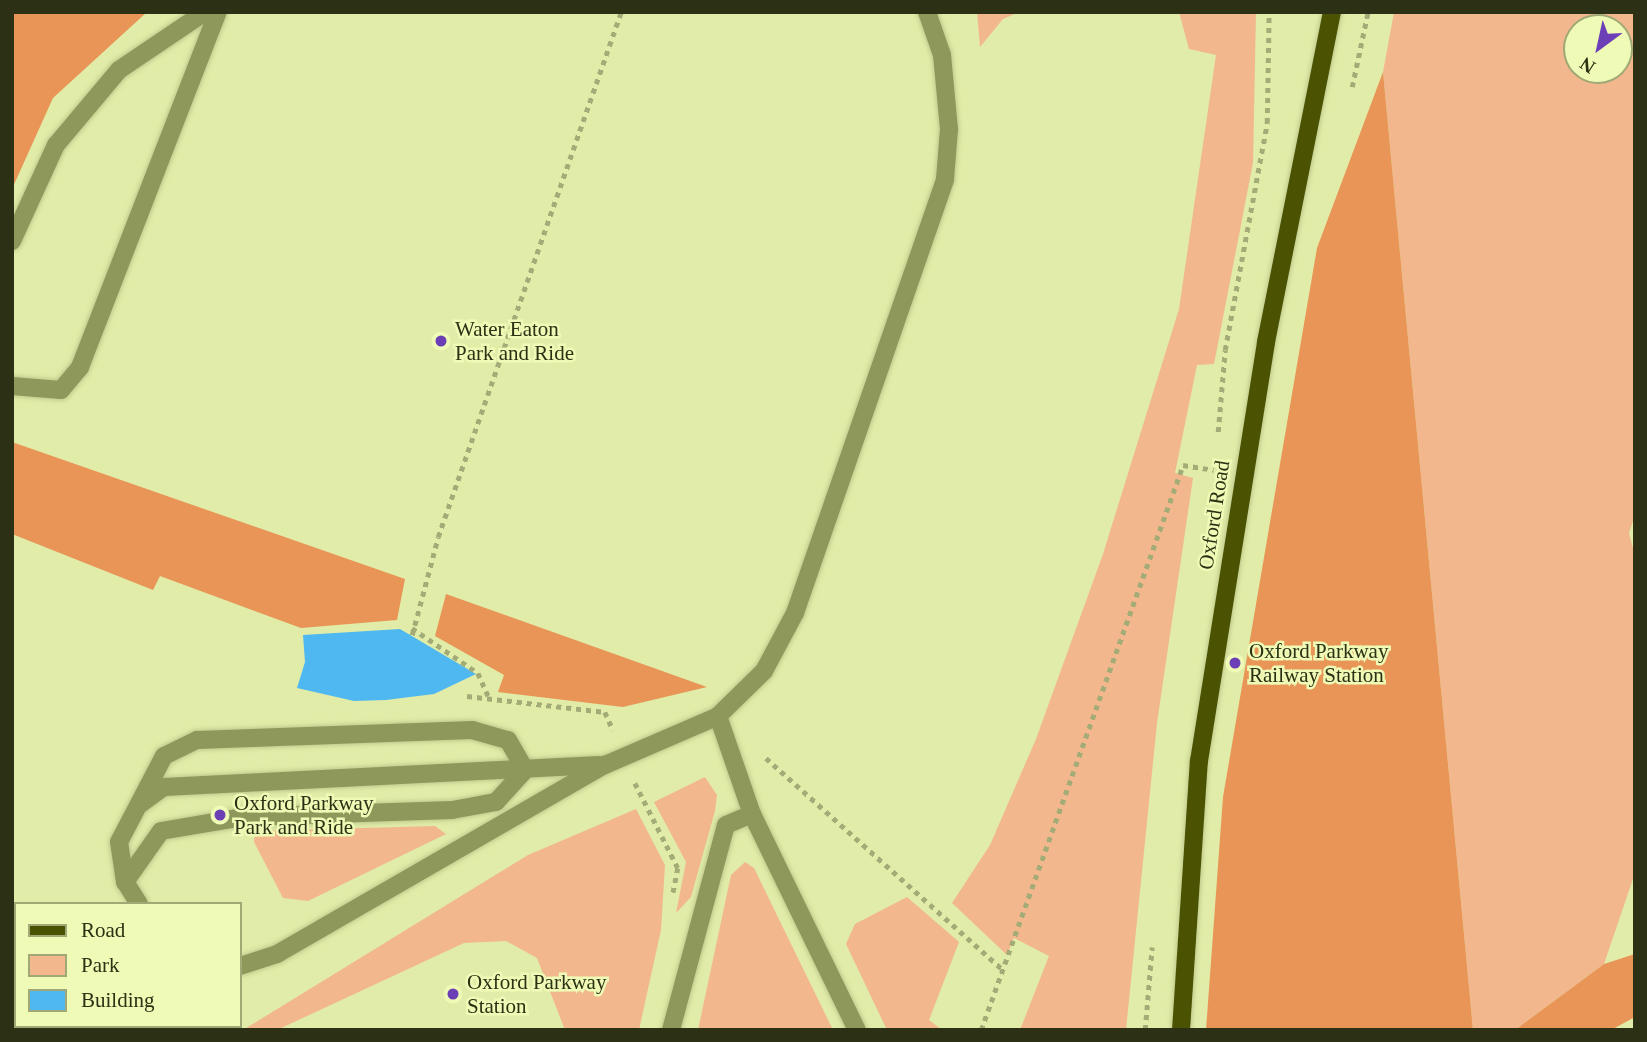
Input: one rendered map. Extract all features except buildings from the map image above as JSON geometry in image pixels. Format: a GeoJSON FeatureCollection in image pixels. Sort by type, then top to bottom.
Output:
{"type":"FeatureCollection","features":[{"type":"Feature","properties":{"kind":"main road","name":"Oxford Road"},"geometry":{"type":"LineString","coordinates":[[1181,1030],[1199,761],[1266,342],[1332,12]]}},
{"type":"Feature","properties":{"kind":"lane"},"geometry":{"type":"LineString","coordinates":[[12,241],[56,145],[119,70],[205,12]]}},
{"type":"Feature","properties":{"kind":"lane"},"geometry":{"type":"LineString","coordinates":[[12,386],[61,390],[80,367],[218,12]]}},
{"type":"Feature","properties":{"kind":"lane"},"geometry":{"type":"LineString","coordinates":[[242,965],[277,954],[605,765],[718,716],[764,671],[794,613],[928,241],[945,179],[949,129],[942,55],[928,12]]}},
{"type":"Feature","properties":{"kind":"lane"},"geometry":{"type":"LineString","coordinates":[[718,716],[752,814],[857,1030]]}},
{"type":"Feature","properties":{"kind":"lane"},"geometry":{"type":"LineString","coordinates":[[138,902],[125,882],[119,842],[134,808],[164,756],[197,740],[472,730],[508,740],[525,770]]}},
{"type":"Feature","properties":{"kind":"lane"},"geometry":{"type":"LineString","coordinates":[[134,808],[164,787],[605,765]]}},
{"type":"Feature","properties":{"kind":"lane"},"geometry":{"type":"LineString","coordinates":[[125,882],[161,831],[243,817],[474,806],[496,802],[525,770]]}},
{"type":"Feature","properties":{"kind":"lane"},"geometry":{"type":"LineString","coordinates":[[671,1030],[726,825],[752,814]]}},
{"type":"Feature","properties":{"kind":"path"},"geometry":{"type":"LineString","coordinates":[[412,635],[438,537],[621,12]]}},
{"type":"Feature","properties":{"kind":"path"},"geometry":{"type":"LineString","coordinates":[[1253,219],[1267,123],[1269,12]]}},
{"type":"Feature","properties":{"kind":"path"},"geometry":{"type":"LineString","coordinates":[[981,1030],[1183,464],[1214,470]]}},
{"type":"Feature","properties":{"kind":"path"},"geometry":{"type":"LineString","coordinates":[[412,628],[478,673],[489,698]]}},
{"type":"Feature","properties":{"kind":"path"},"geometry":{"type":"LineString","coordinates":[[462,697],[606,712],[678,868],[670,907]]}},
{"type":"Feature","properties":{"kind":"path"},"geometry":{"type":"LineString","coordinates":[[759,752],[1002,969]]}},
{"type":"Feature","properties":{"kind":"green space"},"geometry":{"type":"Polygon","coordinates":[[[977,12],[1019,12],[1003,19],[980,47],[977,12]]]}},
{"type":"Feature","properties":{"kind":"green space"},"geometry":{"type":"Polygon","coordinates":[[[1179,12],[1256,12],[1253,163],[1214,364],[1197,365],[1175,473],[1193,478],[1157,723],[1126,1030],[1020,1030],[1049,956],[1014,938],[1007,955],[952,903],[990,845],[1036,739],[1103,554],[1179,309],[1216,55],[1189,49],[1179,12]]]}},
{"type":"Feature","properties":{"kind":"green space"},"geometry":{"type":"Polygon","coordinates":[[[1394,12],[1635,12],[1635,515],[1629,533],[1635,556],[1635,873],[1604,964],[1515,1030],[1473,1030],[1383,72],[1394,12]]]}},
{"type":"Feature","properties":{"kind":"green space"},"geometry":{"type":"Polygon","coordinates":[[[705,777],[717,795],[715,811],[691,897],[676,913],[686,862],[654,802],[705,777]]]}},
{"type":"Feature","properties":{"kind":"green space"},"geometry":{"type":"Polygon","coordinates":[[[636,809],[665,865],[661,930],[639,1030],[565,1030],[537,958],[506,941],[464,943],[277,1030],[243,1030],[528,855],[636,809]]]}},
{"type":"Feature","properties":{"kind":"green space"},"geometry":{"type":"Polygon","coordinates":[[[435,826],[446,834],[308,901],[283,898],[254,842],[255,831],[435,826]]]}},
{"type":"Feature","properties":{"kind":"green space"},"geometry":{"type":"Polygon","coordinates":[[[745,862],[754,868],[833,1030],[698,1030],[731,875],[745,862]]]}},
{"type":"Feature","properties":{"kind":"green space"},"geometry":{"type":"Polygon","coordinates":[[[907,897],[959,942],[929,1020],[942,1030],[887,1030],[846,944],[855,924],[907,897]]]}},
{"type":"Feature","properties":{"kind":"shaded area"},"geometry":{"type":"Polygon","coordinates":[[[12,12],[147,12],[53,98],[12,189],[12,12]]]}},
{"type":"Feature","properties":{"kind":"shaded area"},"geometry":{"type":"Polygon","coordinates":[[[1383,72],[1473,1030],[1206,1030],[1223,797],[1317,248],[1383,72]]]}},
{"type":"Feature","properties":{"kind":"shaded area"},"geometry":{"type":"Polygon","coordinates":[[[12,442],[405,579],[397,620],[301,628],[160,576],[153,590],[12,534],[12,442]]]}},
{"type":"Feature","properties":{"kind":"shaded area"},"geometry":{"type":"Polygon","coordinates":[[[446,594],[707,687],[623,707],[498,692],[504,675],[435,636],[446,594]]]}},
{"type":"Feature","properties":{"kind":"shaded area"},"geometry":{"type":"Polygon","coordinates":[[[1635,954],[1635,1017],[1611,1030],[1515,1030],[1604,964],[1635,954]]]}},
{"type":"Feature","properties":{"kind":"place","name":"Water Eaton Park and Ride"},"geometry":{"type":"Point","coordinates":[441,341]}},
{"type":"Feature","properties":{"kind":"place","name":"Oxford Parkway Railway Station"},"geometry":{"type":"Point","coordinates":[1235,663]}},
{"type":"Feature","properties":{"kind":"place","name":"Oxford Parkway Park and Ride"},"geometry":{"type":"Point","coordinates":[220,815]}},
{"type":"Feature","properties":{"kind":"place","name":"Oxford Parkway Station"},"geometry":{"type":"Point","coordinates":[453,994]}}]}
